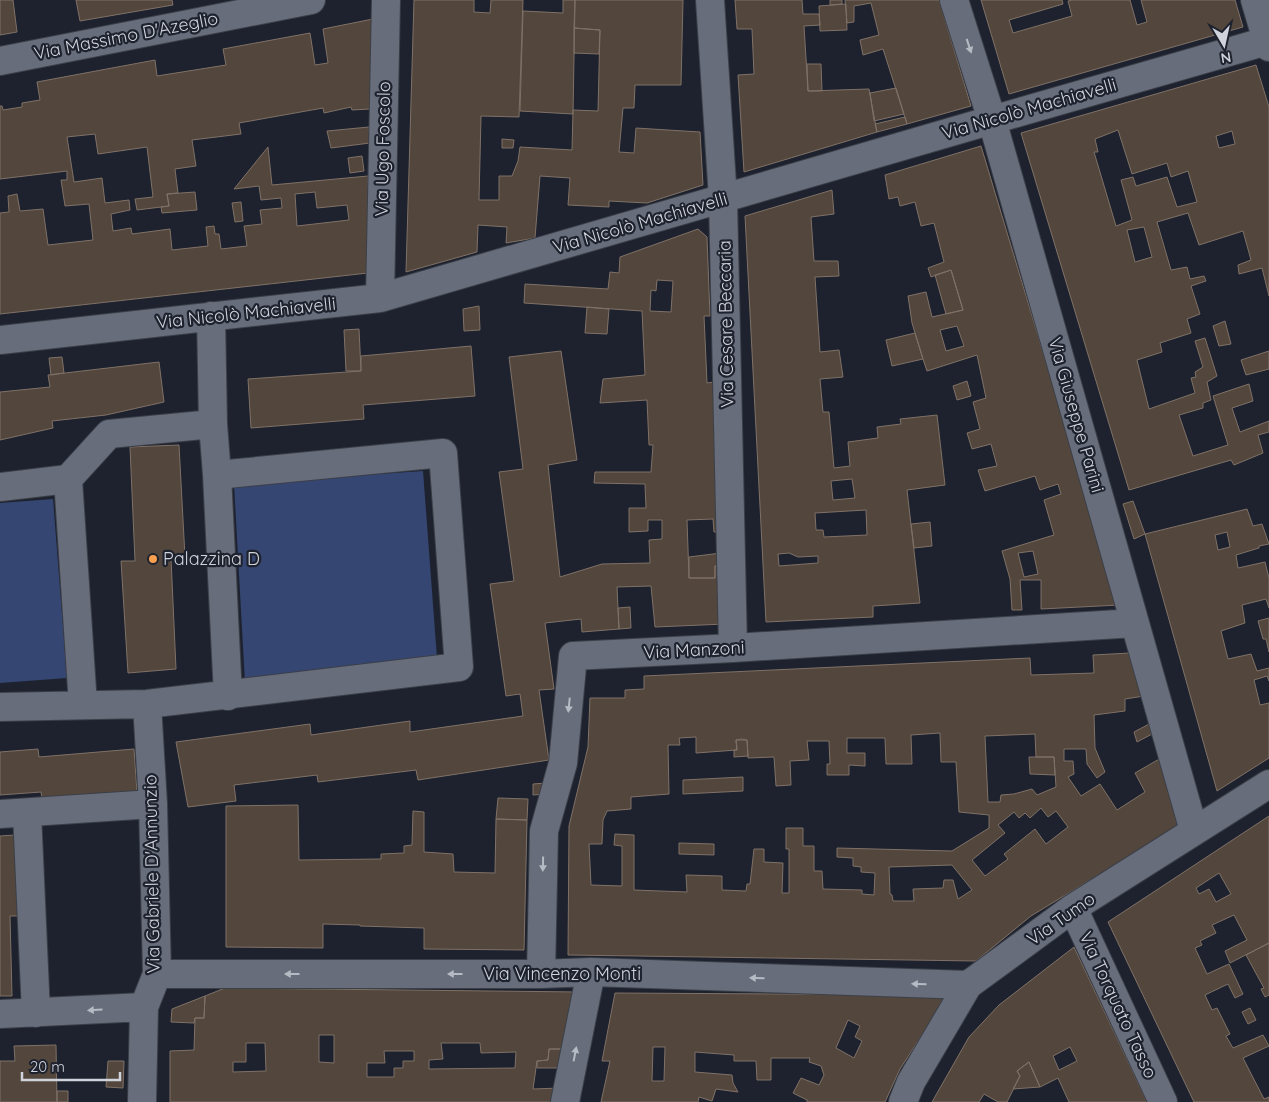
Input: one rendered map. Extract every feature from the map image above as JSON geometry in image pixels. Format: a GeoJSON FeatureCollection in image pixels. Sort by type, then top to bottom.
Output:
{"type":"FeatureCollection","features":[{"type":"Feature","properties":{"kind":"street","name":"Via Massimo D'Azeglio"},"geometry":{"type":"LineString","coordinates":[[0,60],[312,0]]}},
{"type":"Feature","properties":{"kind":"street","name":"Via Ugo Foscolo"},"geometry":{"type":"LineString","coordinates":[[380,298],[386,0]]}},
{"type":"Feature","properties":{"kind":"street","name":"Via Cesare Beccaria"},"geometry":{"type":"LineString","coordinates":[[710,0],[723,199],[733,648]]}},
{"type":"Feature","properties":{"kind":"street","name":"Via Giuseppe Parini"},"geometry":{"type":"LineString","coordinates":[[954,0],[992,120],[1194,831]]}},
{"type":"Feature","properties":{"kind":"street"},"geometry":{"type":"LineString","coordinates":[[1255,0],[1268,44]]}},
{"type":"Feature","properties":{"kind":"street","name":"Via Nicolò Machiavelli"},"geometry":{"type":"LineString","coordinates":[[0,340],[380,298],[992,120],[1268,44]]}},
{"type":"Feature","properties":{"kind":"street"},"geometry":{"type":"LineString","coordinates":[[211,316],[213,424],[228,696]]}},
{"type":"Feature","properties":{"kind":"street"},"geometry":{"type":"LineString","coordinates":[[0,486],[68,479],[109,434],[213,424]]}},
{"type":"Feature","properties":{"kind":"street"},"geometry":{"type":"LineString","coordinates":[[0,707],[147,704],[228,696],[459,666],[443,453],[217,475]]}},
{"type":"Feature","properties":{"kind":"street"},"geometry":{"type":"LineString","coordinates":[[68,479],[83,705]]}},
{"type":"Feature","properties":{"kind":"street","name":"Via Manzoni"},"geometry":{"type":"LineString","coordinates":[[541,974],[544,831],[563,763],[573,656],[1135,623]]}},
{"type":"Feature","properties":{"kind":"street","name":"Via Gabriele D'Annunzio"},"geometry":{"type":"LineString","coordinates":[[142,1102],[144,1007],[157,974],[153,804],[147,704]]}},
{"type":"Feature","properties":{"kind":"street","name":"Via Tumo"},"geometry":{"type":"LineString","coordinates":[[902,1102],[911,1082],[968,985],[1073,908],[1269,784]]}},
{"type":"Feature","properties":{"kind":"street"},"geometry":{"type":"LineString","coordinates":[[0,814],[153,804]]}},
{"type":"Feature","properties":{"kind":"street"},"geometry":{"type":"LineString","coordinates":[[27,813],[36,1013]]}},
{"type":"Feature","properties":{"kind":"street","name":"Via Torquato Tasso"},"geometry":{"type":"LineString","coordinates":[[1073,908],[1163,1102]]}},
{"type":"Feature","properties":{"kind":"street"},"geometry":{"type":"LineString","coordinates":[[565,1102],[591,972]]}},
{"type":"Feature","properties":{"kind":"street","name":"Via Vincenzo Monti"},"geometry":{"type":"LineString","coordinates":[[157,974],[541,974],[591,972],[968,985]]}},
{"type":"Feature","properties":{"kind":"street"},"geometry":{"type":"LineString","coordinates":[[0,1014],[144,1007]]}},
{"type":"Feature","properties":{"kind":"shaded area"},"geometry":{"type":"Polygon","coordinates":[[[423,471],[437,658],[245,683],[234,484],[423,471]]]}},
{"type":"Feature","properties":{"kind":"shaded area"},"geometry":{"type":"Polygon","coordinates":[[[53,499],[67,678],[0,683],[0,503],[53,499]]]}},
{"type":"Feature","properties":{"kind":"building"},"geometry":{"type":"Polygon","coordinates":[[[0,0],[13,0],[17,32],[0,35],[0,0]]]}},
{"type":"Feature","properties":{"kind":"building"},"geometry":{"type":"Polygon","coordinates":[[[76,0],[172,0],[173,5],[80,21],[76,0]]]}},
{"type":"Feature","properties":{"kind":"building"},"geometry":{"type":"Polygon","coordinates":[[[414,0],[474,0],[474,12],[490,13],[491,0],[523,0],[519,117],[481,116],[479,200],[499,200],[499,176],[512,176],[518,161],[520,147],[572,150],[573,110],[598,111],[600,30],[574,28],[575,0],[683,0],[681,85],[635,85],[634,108],[623,108],[619,152],[634,153],[636,128],[700,132],[703,185],[647,203],[609,201],[609,207],[568,205],[570,178],[540,176],[535,238],[506,243],[507,227],[478,225],[477,252],[406,272],[414,0]]]}},
{"type":"Feature","properties":{"kind":"building"},"geometry":{"type":"Polygon","coordinates":[[[563,0],[575,0],[573,114],[520,111],[523,11],[563,13],[563,0]]]}},
{"type":"Feature","properties":{"kind":"building"},"geometry":{"type":"Polygon","coordinates":[[[735,0],[802,0],[803,14],[819,14],[820,25],[804,26],[808,91],[869,89],[877,132],[744,172],[738,75],[754,74],[752,29],[737,29],[735,0]]]}},
{"type":"Feature","properties":{"kind":"building"},"geometry":{"type":"Polygon","coordinates":[[[830,0],[842,0],[842,4],[830,5],[830,0]]]}},
{"type":"Feature","properties":{"kind":"building"},"geometry":{"type":"Polygon","coordinates":[[[845,0],[939,0],[971,106],[907,124],[883,49],[863,55],[860,40],[879,35],[871,3],[854,6],[854,22],[847,23],[845,0]]]}},
{"type":"Feature","properties":{"kind":"building"},"geometry":{"type":"Polygon","coordinates":[[[981,0],[1062,0],[1063,4],[1009,20],[1013,33],[1072,16],[1068,1],[1072,0],[1130,0],[1137,25],[1147,22],[1141,0],[1235,0],[1243,27],[1009,94],[981,0]]]}},
{"type":"Feature","properties":{"kind":"building"},"geometry":{"type":"Polygon","coordinates":[[[846,4],[847,30],[820,31],[819,6],[846,4]]]}},
{"type":"Feature","properties":{"kind":"building"},"geometry":{"type":"Polygon","coordinates":[[[373,19],[370,109],[352,110],[351,107],[324,113],[323,108],[239,123],[241,134],[192,140],[196,166],[175,169],[178,193],[167,194],[169,206],[137,210],[135,199],[153,197],[147,147],[98,154],[95,134],[67,137],[74,182],[102,178],[105,203],[129,200],[130,210],[111,214],[113,231],[131,228],[132,234],[170,229],[172,250],[208,246],[206,227],[214,226],[215,234],[219,234],[221,249],[247,246],[244,226],[262,224],[260,210],[282,208],[281,198],[261,200],[259,186],[234,189],[268,147],[272,185],[368,176],[368,273],[0,314],[0,213],[9,212],[8,196],[17,194],[20,211],[43,209],[48,245],[93,240],[89,204],[65,206],[61,180],[67,180],[67,171],[0,179],[0,106],[2,106],[3,110],[22,107],[22,103],[40,100],[37,82],[155,60],[157,76],[226,65],[223,49],[310,33],[315,65],[328,63],[323,29],[373,19]],[[315,192],[295,194],[297,226],[349,220],[347,205],[317,208],[315,192]]]}},
{"type":"Feature","properties":{"kind":"building"},"geometry":{"type":"Polygon","coordinates":[[[574,28],[600,30],[599,54],[574,53],[574,28]]]}},
{"type":"Feature","properties":{"kind":"building"},"geometry":{"type":"Polygon","coordinates":[[[807,64],[821,64],[822,91],[808,91],[807,64]]]}},
{"type":"Feature","properties":{"kind":"building"},"geometry":{"type":"Polygon","coordinates":[[[1256,65],[1269,107],[1269,296],[1262,268],[1239,274],[1238,265],[1251,260],[1243,231],[1199,245],[1188,213],[1157,222],[1171,270],[1187,267],[1190,279],[1204,276],[1206,281],[1191,286],[1200,314],[1187,319],[1191,333],[1160,343],[1162,352],[1137,360],[1149,409],[1195,393],[1191,378],[1196,377],[1195,372],[1203,367],[1195,341],[1205,338],[1217,376],[1207,382],[1211,400],[1203,403],[1203,408],[1179,415],[1193,456],[1228,445],[1213,396],[1249,384],[1253,401],[1232,408],[1240,432],[1269,421],[1269,432],[1258,435],[1263,453],[1234,465],[1231,460],[1129,490],[1021,133],[1256,65]],[[1118,130],[1095,139],[1098,152],[1094,152],[1116,226],[1132,220],[1121,180],[1133,177],[1136,186],[1167,177],[1177,207],[1197,202],[1188,171],[1171,177],[1167,163],[1132,174],[1118,130]],[[1232,131],[1216,136],[1219,148],[1235,144],[1232,131]],[[1144,227],[1127,230],[1135,262],[1152,257],[1144,227]]]}},
{"type":"Feature","properties":{"kind":"building"},"geometry":{"type":"Polygon","coordinates":[[[896,88],[904,114],[874,121],[870,93],[896,88]]]}},
{"type":"Feature","properties":{"kind":"building"},"geometry":{"type":"Polygon","coordinates":[[[905,117],[907,124],[877,132],[875,124],[905,117]]]}},
{"type":"Feature","properties":{"kind":"building"},"geometry":{"type":"Polygon","coordinates":[[[369,127],[370,143],[331,148],[327,131],[369,127]]]}},
{"type":"Feature","properties":{"kind":"building"},"geometry":{"type":"Polygon","coordinates":[[[502,139],[514,140],[513,148],[502,148],[502,139]]]}},
{"type":"Feature","properties":{"kind":"building"},"geometry":{"type":"Polygon","coordinates":[[[981,146],[1119,605],[1041,609],[1041,580],[1020,580],[1022,610],[1012,610],[1010,579],[1002,551],[1054,535],[1044,500],[1061,494],[1058,484],[1040,490],[1035,476],[985,491],[978,470],[997,466],[991,444],[972,449],[967,433],[980,429],[973,402],[986,398],[977,355],[927,371],[912,323],[908,296],[926,292],[932,317],[963,310],[951,270],[931,277],[928,268],[944,262],[934,223],[921,226],[915,202],[900,206],[898,197],[889,199],[885,175],[981,146]],[[957,326],[940,330],[946,351],[964,346],[957,326]],[[1033,551],[1018,553],[1024,577],[1038,574],[1033,551]]]}},
{"type":"Feature","properties":{"kind":"building"},"geometry":{"type":"Polygon","coordinates":[[[362,156],[364,171],[350,173],[348,158],[362,156]]]}},
{"type":"Feature","properties":{"kind":"building"},"geometry":{"type":"Polygon","coordinates":[[[832,190],[834,214],[811,217],[814,261],[838,261],[839,276],[815,277],[820,352],[839,350],[843,377],[820,379],[823,412],[829,412],[834,468],[850,466],[848,442],[878,438],[877,427],[901,424],[900,419],[937,415],[945,485],[907,490],[920,603],[873,606],[873,617],[766,622],[745,216],[832,190]],[[852,479],[831,481],[833,500],[855,498],[852,479]],[[866,510],[815,513],[816,530],[823,530],[824,537],[867,535],[866,510]],[[789,553],[778,554],[779,566],[818,563],[818,556],[798,557],[789,553]]]}},
{"type":"Feature","properties":{"kind":"building"},"geometry":{"type":"Polygon","coordinates":[[[195,192],[197,210],[162,213],[161,207],[169,206],[167,194],[195,192]]]}},
{"type":"Feature","properties":{"kind":"building"},"geometry":{"type":"Polygon","coordinates":[[[241,202],[243,221],[235,222],[232,203],[241,202]]]}},
{"type":"Feature","properties":{"kind":"building"},"geometry":{"type":"Polygon","coordinates":[[[698,229],[707,237],[710,316],[704,316],[707,383],[714,382],[720,532],[714,532],[713,519],[687,520],[689,578],[715,578],[715,566],[722,565],[725,624],[655,627],[651,586],[617,587],[619,629],[582,632],[581,619],[545,623],[554,689],[539,690],[549,760],[418,780],[416,770],[318,782],[317,775],[234,785],[236,801],[188,807],[176,742],[310,724],[311,735],[410,721],[410,732],[523,716],[520,694],[506,696],[490,584],[514,581],[499,472],[523,469],[509,357],[561,351],[577,460],[548,465],[560,577],[602,564],[650,563],[649,540],[662,539],[662,520],[648,520],[648,531],[629,532],[629,508],[646,508],[645,484],[594,483],[595,472],[651,472],[653,445],[649,445],[647,400],[600,403],[603,379],[645,375],[642,311],[524,303],[525,284],[608,289],[610,272],[619,273],[620,257],[698,229]],[[657,280],[656,291],[651,290],[650,311],[671,312],[673,281],[657,280]]]}},
{"type":"Feature","properties":{"kind":"building"},"geometry":{"type":"Polygon","coordinates":[[[951,270],[963,310],[946,314],[935,275],[951,270]]]}},
{"type":"Feature","properties":{"kind":"building"},"geometry":{"type":"Polygon","coordinates":[[[479,306],[480,330],[464,331],[463,309],[479,306]]]}},
{"type":"Feature","properties":{"kind":"building"},"geometry":{"type":"Polygon","coordinates":[[[587,307],[609,309],[607,334],[585,333],[587,307]]]}},
{"type":"Feature","properties":{"kind":"building"},"geometry":{"type":"Polygon","coordinates":[[[1225,321],[1231,344],[1219,346],[1213,326],[1225,321]]]}},
{"type":"Feature","properties":{"kind":"building"},"geometry":{"type":"Polygon","coordinates":[[[359,329],[361,371],[346,371],[344,330],[359,329]]]}},
{"type":"Feature","properties":{"kind":"building"},"geometry":{"type":"Polygon","coordinates":[[[915,333],[923,359],[892,366],[886,340],[915,333]]]}},
{"type":"Feature","properties":{"kind":"building"},"geometry":{"type":"Polygon","coordinates":[[[471,346],[475,396],[363,405],[364,419],[251,428],[248,379],[361,371],[361,356],[471,346]]]}},
{"type":"Feature","properties":{"kind":"building"},"geometry":{"type":"Polygon","coordinates":[[[1269,351],[1269,369],[1246,375],[1241,360],[1269,351]]]}},
{"type":"Feature","properties":{"kind":"building"},"geometry":{"type":"Polygon","coordinates":[[[62,357],[64,373],[51,375],[49,358],[62,357]]]}},
{"type":"Feature","properties":{"kind":"building"},"geometry":{"type":"Polygon","coordinates":[[[159,362],[164,402],[106,415],[52,421],[53,428],[0,440],[0,392],[50,387],[48,375],[159,362]]]}},
{"type":"Feature","properties":{"kind":"building"},"geometry":{"type":"Polygon","coordinates":[[[967,381],[971,396],[957,400],[953,386],[967,381]]]}},
{"type":"Feature","properties":{"kind":"building","name":"Palazzina D"},"geometry":{"type":"Polygon","coordinates":[[[179,445],[185,557],[171,558],[176,669],[128,673],[121,561],[135,561],[130,447],[179,445]]]}},
{"type":"Feature","properties":{"kind":"building"},"geometry":{"type":"Polygon","coordinates":[[[1133,501],[1145,534],[1134,539],[1123,504],[1133,501]]]}},
{"type":"Feature","properties":{"kind":"building"},"geometry":{"type":"Polygon","coordinates":[[[1247,509],[1253,526],[1262,524],[1269,544],[1236,555],[1238,568],[1265,562],[1269,578],[1269,608],[1266,599],[1242,605],[1245,623],[1221,631],[1228,659],[1251,654],[1257,671],[1269,668],[1269,681],[1267,676],[1254,680],[1260,705],[1269,703],[1269,758],[1217,791],[1145,534],[1247,509]],[[1227,532],[1215,535],[1218,550],[1230,547],[1227,532]]]}},
{"type":"Feature","properties":{"kind":"building"},"geometry":{"type":"Polygon","coordinates":[[[930,522],[932,546],[914,548],[911,524],[930,522]]]}},
{"type":"Feature","properties":{"kind":"building"},"geometry":{"type":"Polygon","coordinates":[[[721,553],[722,565],[715,566],[715,578],[689,578],[689,557],[721,553]]]}},
{"type":"Feature","properties":{"kind":"building"},"geometry":{"type":"Polygon","coordinates":[[[630,607],[631,628],[619,629],[618,608],[630,607]]]}},
{"type":"Feature","properties":{"kind":"building"},"geometry":{"type":"Polygon","coordinates":[[[1269,618],[1269,652],[1266,639],[1263,639],[1258,621],[1269,618]]]}},
{"type":"Feature","properties":{"kind":"building"},"geometry":{"type":"Polygon","coordinates":[[[1130,653],[1144,696],[1125,699],[1125,711],[1094,715],[1095,748],[1105,772],[1097,778],[1087,764],[1086,749],[1064,749],[1064,761],[1073,761],[1074,774],[1068,777],[1081,796],[1100,784],[1117,810],[1145,792],[1135,773],[1161,758],[1182,824],[1031,916],[976,961],[568,955],[569,826],[588,747],[590,698],[625,698],[625,690],[644,689],[644,676],[1030,658],[1031,675],[1094,673],[1093,655],[1130,653]],[[940,733],[911,735],[912,764],[886,764],[885,738],[847,738],[847,753],[865,753],[865,766],[849,765],[849,775],[827,775],[827,764],[830,764],[829,741],[807,741],[809,760],[790,761],[791,785],[776,786],[774,757],[748,758],[747,740],[736,740],[737,750],[696,753],[696,737],[679,738],[680,745],[668,745],[669,794],[631,797],[631,809],[607,811],[603,820],[602,844],[589,844],[591,885],[622,886],[622,846],[614,845],[615,834],[634,835],[634,890],[687,892],[686,875],[722,876],[722,890],[746,891],[747,884],[750,884],[754,849],[764,849],[764,862],[783,863],[782,893],[789,893],[789,849],[786,849],[786,828],[803,828],[803,846],[814,846],[814,871],[822,871],[823,889],[862,890],[862,894],[874,895],[875,873],[861,872],[861,867],[853,866],[853,858],[837,857],[837,848],[952,851],[989,828],[989,815],[959,812],[956,762],[941,762],[940,733]],[[1035,734],[985,736],[988,802],[1000,802],[1001,795],[1032,789],[1037,795],[1056,787],[1054,757],[1036,757],[1035,734]],[[1041,808],[1030,818],[1025,813],[1019,818],[1014,812],[998,825],[1005,833],[972,860],[985,876],[1008,859],[1004,854],[1035,829],[1046,844],[1068,827],[1056,811],[1048,817],[1041,808]],[[952,865],[889,867],[890,894],[893,901],[914,901],[913,889],[943,888],[944,880],[953,880],[958,899],[972,890],[952,865]]]}},
{"type":"Feature","properties":{"kind":"building"},"geometry":{"type":"Polygon","coordinates":[[[1151,723],[1154,733],[1137,742],[1134,732],[1151,723]]]}},
{"type":"Feature","properties":{"kind":"building"},"geometry":{"type":"Polygon","coordinates":[[[736,740],[747,740],[748,756],[734,757],[734,750],[737,750],[736,740]]]}},
{"type":"Feature","properties":{"kind":"building"},"geometry":{"type":"Polygon","coordinates":[[[38,749],[39,757],[134,749],[137,792],[42,798],[41,792],[0,795],[0,752],[38,749]]]}},
{"type":"Feature","properties":{"kind":"building"},"geometry":{"type":"Polygon","coordinates":[[[1029,757],[1054,757],[1055,775],[1030,774],[1029,757]]]}},
{"type":"Feature","properties":{"kind":"building"},"geometry":{"type":"Polygon","coordinates":[[[743,777],[743,791],[683,794],[683,780],[743,777]]]}},
{"type":"Feature","properties":{"kind":"building"},"geometry":{"type":"Polygon","coordinates":[[[546,783],[547,794],[533,795],[533,784],[546,783]]]}},
{"type":"Feature","properties":{"kind":"building"},"geometry":{"type":"Polygon","coordinates":[[[498,798],[528,799],[527,820],[496,819],[498,798]]]}},
{"type":"Feature","properties":{"kind":"building"},"geometry":{"type":"Polygon","coordinates":[[[298,805],[299,860],[381,859],[381,854],[404,853],[404,846],[412,845],[413,811],[424,812],[424,852],[453,854],[454,872],[495,873],[496,819],[527,820],[524,950],[424,949],[424,928],[323,924],[323,948],[226,947],[226,806],[298,805]]]}},
{"type":"Feature","properties":{"kind":"building"},"geometry":{"type":"Polygon","coordinates":[[[1269,816],[1269,943],[1230,963],[1225,951],[1247,940],[1234,915],[1212,925],[1216,933],[1200,941],[1202,945],[1195,948],[1207,974],[1229,964],[1243,994],[1235,998],[1228,984],[1205,995],[1212,1010],[1217,1008],[1230,1034],[1226,1036],[1233,1048],[1263,1035],[1269,1046],[1243,1058],[1264,1099],[1269,1097],[1269,1102],[1194,1102],[1108,922],[1269,816]],[[1219,873],[1196,888],[1199,894],[1209,889],[1216,902],[1231,894],[1219,873]]]}},
{"type":"Feature","properties":{"kind":"building"},"geometry":{"type":"Polygon","coordinates":[[[15,835],[18,916],[10,916],[12,996],[0,996],[0,836],[15,835]]]}},
{"type":"Feature","properties":{"kind":"building"},"geometry":{"type":"Polygon","coordinates":[[[679,843],[714,844],[714,855],[679,854],[679,843]]]}},
{"type":"Feature","properties":{"kind":"building"},"geometry":{"type":"Polygon","coordinates":[[[1269,943],[1269,995],[1265,997],[1261,989],[1264,988],[1246,955],[1269,943]]]}},
{"type":"Feature","properties":{"kind":"building"},"geometry":{"type":"Polygon","coordinates":[[[1074,947],[1147,1102],[1069,1102],[1058,1078],[1040,1087],[1029,1062],[1017,1071],[1020,1076],[1007,1102],[998,1102],[984,1094],[979,1102],[932,1102],[969,1037],[999,1005],[1074,947]],[[1070,1047],[1053,1056],[1059,1070],[1077,1061],[1070,1047]]]}},
{"type":"Feature","properties":{"kind":"building"},"geometry":{"type":"Polygon","coordinates":[[[225,988],[580,992],[568,1049],[549,1049],[548,1060],[537,1061],[533,1089],[560,1088],[557,1102],[170,1102],[170,1051],[194,1050],[195,1018],[204,1018],[205,996],[225,988]],[[319,1035],[319,1062],[334,1063],[334,1035],[319,1035]],[[246,1043],[246,1062],[233,1062],[233,1072],[266,1071],[265,1043],[246,1043]],[[441,1043],[443,1059],[429,1060],[429,1069],[515,1068],[516,1052],[481,1053],[480,1043],[441,1043]],[[384,1051],[385,1063],[367,1063],[367,1077],[394,1077],[394,1068],[403,1068],[403,1061],[414,1061],[414,1051],[384,1051]]]}},
{"type":"Feature","properties":{"kind":"building"},"geometry":{"type":"Polygon","coordinates":[[[615,993],[948,995],[900,1069],[885,1102],[807,1102],[807,1100],[793,1093],[801,1078],[819,1085],[824,1075],[821,1066],[809,1062],[810,1058],[771,1058],[771,1080],[757,1080],[756,1061],[734,1061],[734,1055],[695,1052],[695,1072],[732,1075],[733,1083],[738,1092],[716,1089],[712,1101],[699,1097],[698,1102],[601,1102],[610,1061],[602,1061],[615,993]],[[848,1020],[836,1048],[854,1058],[862,1041],[855,1037],[860,1026],[848,1020]],[[653,1047],[652,1081],[664,1081],[665,1047],[653,1047]]]}},
{"type":"Feature","properties":{"kind":"building"},"geometry":{"type":"Polygon","coordinates":[[[205,996],[204,1018],[195,1018],[194,1023],[171,1022],[172,1009],[205,996]]]}},
{"type":"Feature","properties":{"kind":"building"},"geometry":{"type":"Polygon","coordinates":[[[1250,1008],[1256,1020],[1248,1024],[1242,1012],[1250,1008]]]}},
{"type":"Feature","properties":{"kind":"building"},"geometry":{"type":"Polygon","coordinates":[[[56,1045],[57,1102],[0,1102],[0,1061],[15,1061],[14,1046],[56,1045]]]}},
{"type":"Feature","properties":{"kind":"building"},"geometry":{"type":"Polygon","coordinates":[[[549,1049],[568,1049],[564,1068],[537,1068],[537,1061],[548,1060],[549,1049]]]}},
{"type":"Feature","properties":{"kind":"building"},"geometry":{"type":"Polygon","coordinates":[[[108,1061],[124,1061],[123,1088],[106,1087],[108,1061]]]}},
{"type":"Feature","properties":{"kind":"building"},"geometry":{"type":"Polygon","coordinates":[[[1029,1062],[1040,1087],[1013,1089],[1020,1076],[1017,1071],[1029,1062]]]}},
{"type":"Feature","properties":{"kind":"building"},"geometry":{"type":"Polygon","coordinates":[[[57,1091],[68,1091],[68,1102],[57,1102],[57,1091]]]}},
{"type":"Feature","properties":{"kind":"place","name":"Palazzina D"},"geometry":{"type":"Point","coordinates":[153,559]}}]}
